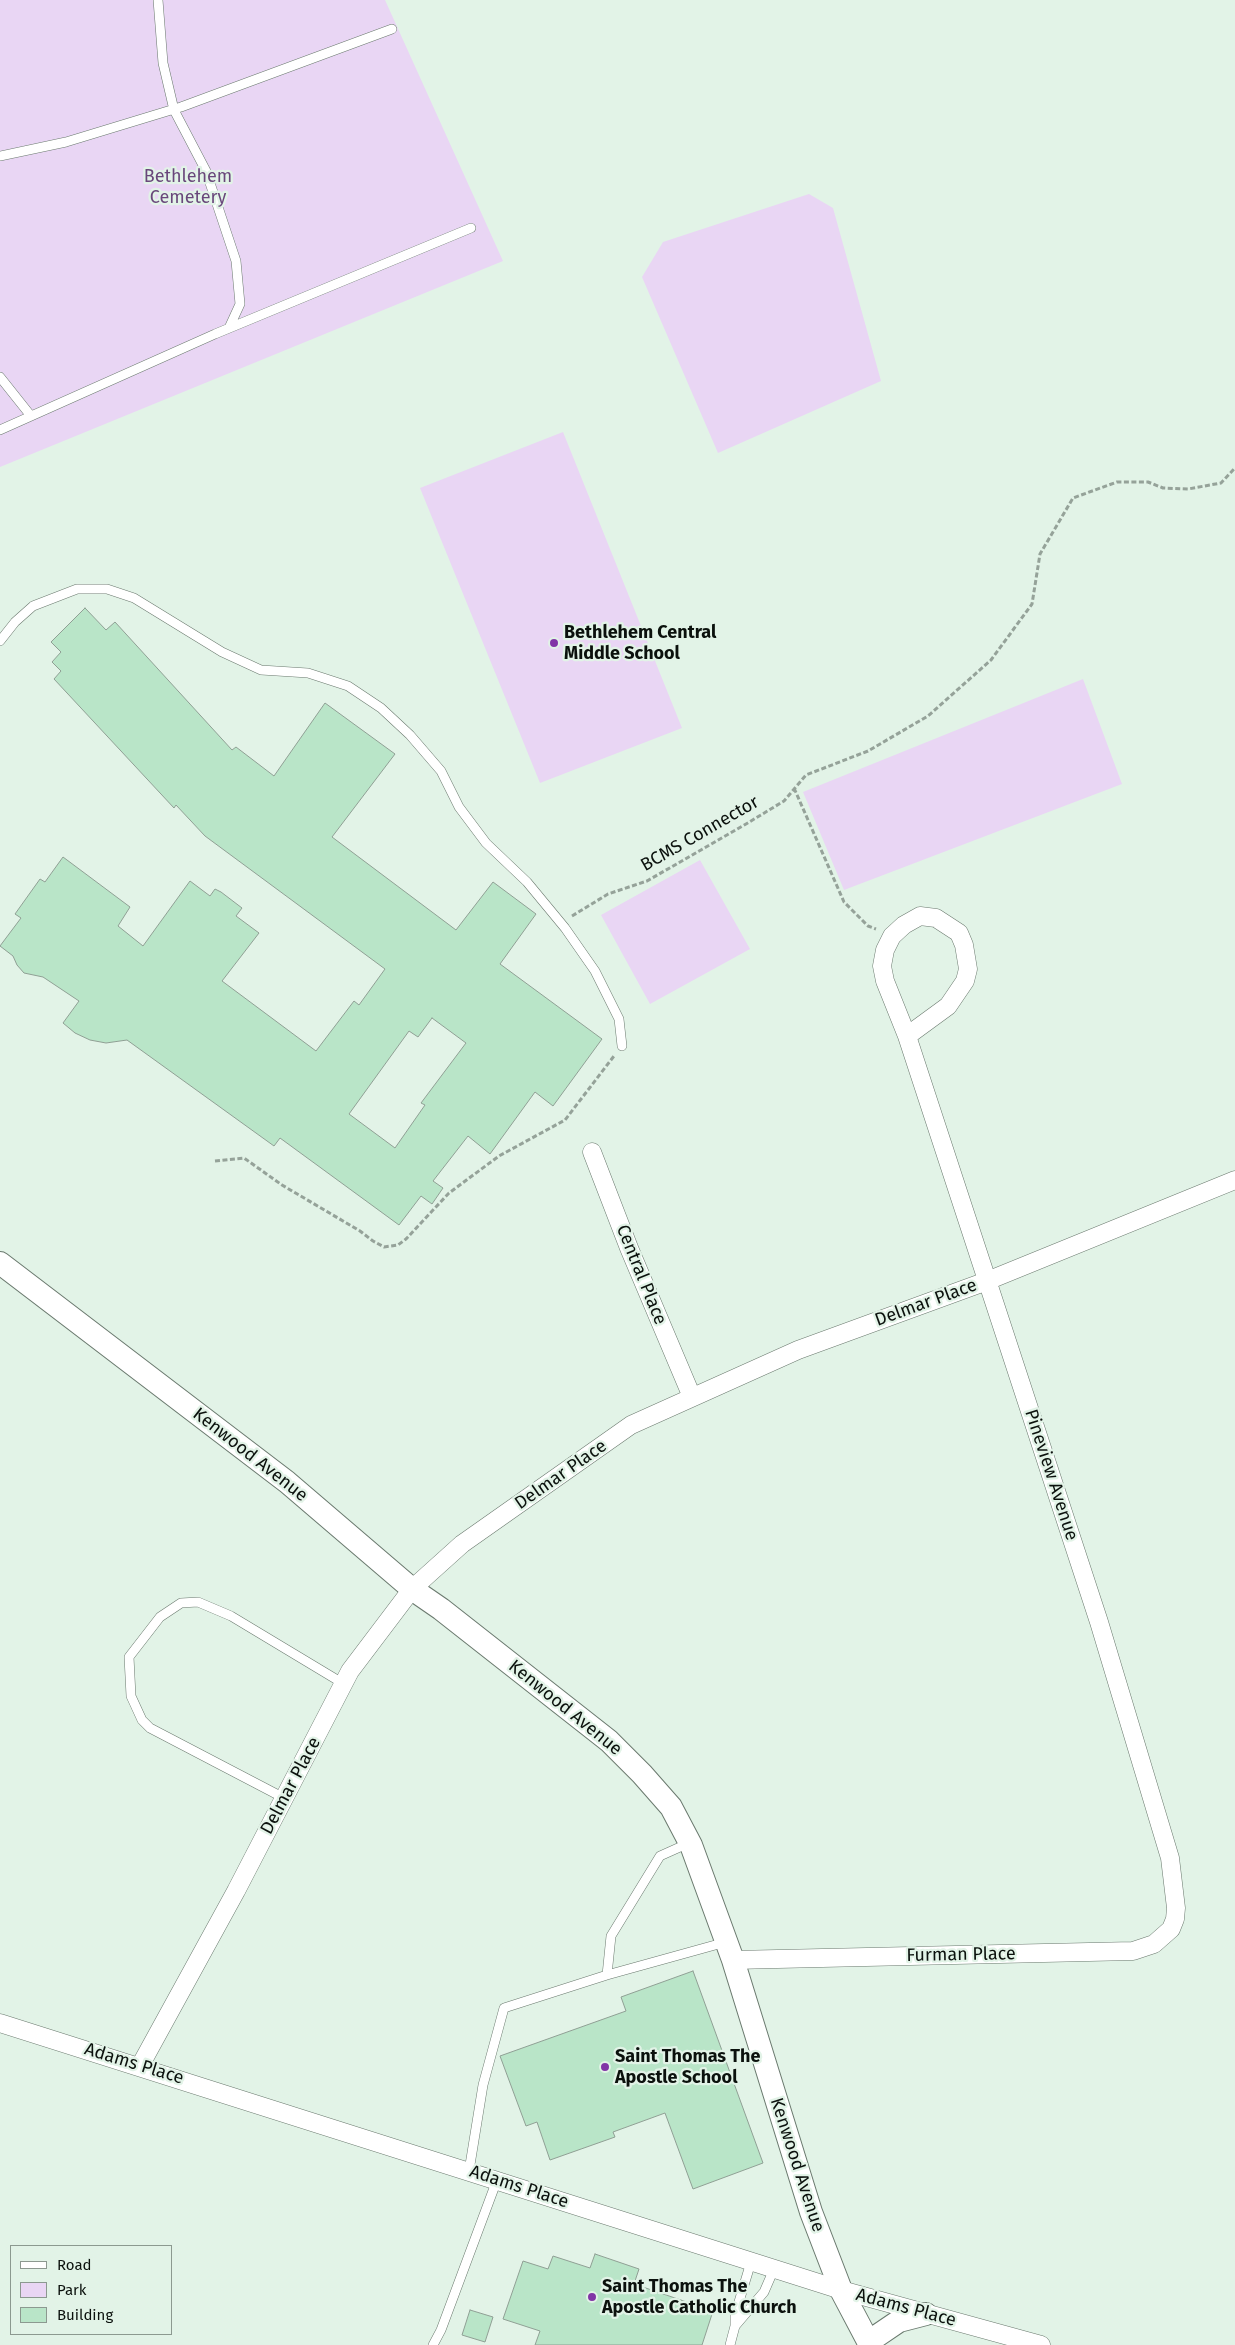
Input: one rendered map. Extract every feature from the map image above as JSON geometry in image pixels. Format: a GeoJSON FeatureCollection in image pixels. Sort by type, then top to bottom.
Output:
{"type":"FeatureCollection","features":[{"type":"Feature","properties":{"kind":"street"},"geometry":{"type":"LineString","coordinates":[[892,936],[904,925],[920,916],[936,918],[959,933],[967,961],[965,981],[948,1006],[907,1036]]}},
{"type":"Feature","properties":{"kind":"street","name":"Pineview Avenue"},"geometry":{"type":"LineString","coordinates":[[892,936],[885,950],[882,966],[884,981],[907,1036],[1099,1622],[1170,1858],[1176,1908],[1175,1919]]}},
{"type":"Feature","properties":{"kind":"street","name":"Central Place"},"geometry":{"type":"LineString","coordinates":[[592,1152],[629,1248],[692,1397]]}},
{"type":"Feature","properties":{"kind":"street","name":"Delmar Place"},"geometry":{"type":"LineString","coordinates":[[140,2066],[350,1671],[412,1589],[462,1544],[631,1425],[798,1350],[987,1280],[1235,1180]]}},
{"type":"Feature","properties":{"kind":"street","name":"Kenwood Avenue"},"geometry":{"type":"LineString","coordinates":[[0,1263],[287,1482],[412,1589],[441,1609],[609,1741],[671,1807],[690,1843],[729,1951],[811,2212],[841,2290],[869,2343]]}},
{"type":"Feature","properties":{"kind":"street","name":"Furman Place"},"geometry":{"type":"LineString","coordinates":[[729,1951],[1133,1951],[1154,1944],[1171,1929],[1175,1919]]}},
{"type":"Feature","properties":{"kind":"street","name":"Adams Place"},"geometry":{"type":"LineString","coordinates":[[0,2023],[841,2290],[1041,2345]]}},
{"type":"Feature","properties":{"kind":"street"},"geometry":{"type":"LineString","coordinates":[[869,2343],[899,2321],[926,2314]]}},
{"type":"Feature","properties":{"kind":"lane"},"geometry":{"type":"LineString","coordinates":[[158,0],[163,64],[174,110],[206,171],[236,261],[240,304],[229,328]]}},
{"type":"Feature","properties":{"kind":"lane"},"geometry":{"type":"LineString","coordinates":[[0,156],[66,142],[174,110],[392,30]]}},
{"type":"Feature","properties":{"kind":"lane"},"geometry":{"type":"LineString","coordinates":[[0,430],[229,328],[471,228]]}},
{"type":"Feature","properties":{"kind":"lane"},"geometry":{"type":"LineString","coordinates":[[0,377],[30,416]]}},
{"type":"Feature","properties":{"kind":"lane"},"geometry":{"type":"LineString","coordinates":[[0,641],[15,622],[33,606],[77,589],[107,589],[134,598],[222,652],[261,670],[308,673],[348,686],[381,708],[410,735],[441,771],[459,807],[486,843],[526,882],[561,923],[596,971],[619,1019],[622,1046]]}},
{"type":"Feature","properties":{"kind":"lane"},"geometry":{"type":"LineString","coordinates":[[284,1798],[150,1728],[142,1720],[131,1696],[129,1656],[160,1617],[181,1603],[198,1602],[230,1616],[344,1684]]}},
{"type":"Feature","properties":{"kind":"lane"},"geometry":{"type":"LineString","coordinates":[[607,1975],[610,1936],[660,1856],[690,1843]]}},
{"type":"Feature","properties":{"kind":"lane"},"geometry":{"type":"LineString","coordinates":[[469,2171],[483,2085],[504,2008],[607,1975],[729,1951]]}},
{"type":"Feature","properties":{"kind":"lane"},"geometry":{"type":"LineString","coordinates":[[433,2345],[441,2330],[497,2180]]}},
{"type":"Feature","properties":{"kind":"lane"},"geometry":{"type":"LineString","coordinates":[[730,2345],[735,2326],[735,2315],[751,2262]]}},
{"type":"Feature","properties":{"kind":"lane"},"geometry":{"type":"LineString","coordinates":[[735,2326],[764,2292],[774,2269]]}},
{"type":"Feature","properties":{"kind":"path","name":"BCMS Connector"},"geometry":{"type":"LineString","coordinates":[[561,923],[608,894],[647,881],[676,866],[784,801],[806,775],[868,750],[928,716],[990,660],[1032,604],[1040,554],[1073,498],[1116,482],[1148,482],[1163,488],[1188,489],[1221,483],[1235,468]]}},
{"type":"Feature","properties":{"kind":"path"},"geometry":{"type":"LineString","coordinates":[[794,788],[844,902],[868,926],[892,936]]}},
{"type":"Feature","properties":{"kind":"path"},"geometry":{"type":"LineString","coordinates":[[215,1161],[244,1158],[282,1185],[360,1231],[373,1241],[384,1247],[398,1245],[406,1239],[449,1193],[499,1156],[565,1120],[622,1046]]}},
{"type":"Feature","properties":{"kind":"green space","name":"Bethlehem Cemetery"},"geometry":{"type":"Polygon","coordinates":[[[0,0],[385,0],[503,261],[0,467],[0,0]]]}},
{"type":"Feature","properties":{"kind":"green space"},"geometry":{"type":"Polygon","coordinates":[[[809,194],[833,208],[881,381],[718,453],[642,277],[663,242],[809,194]]]}},
{"type":"Feature","properties":{"kind":"green space"},"geometry":{"type":"Polygon","coordinates":[[[563,432],[682,728],[540,783],[420,488],[563,432]]]}},
{"type":"Feature","properties":{"kind":"green space"},"geometry":{"type":"Polygon","coordinates":[[[1083,679],[1122,784],[844,890],[803,792],[1083,679]]]}},
{"type":"Feature","properties":{"kind":"green space"},"geometry":{"type":"Polygon","coordinates":[[[700,860],[750,949],[650,1004],[601,915],[700,860]]]}},
{"type":"Feature","properties":{"kind":"building"},"geometry":{"type":"Polygon","coordinates":[[[85,608],[106,630],[115,622],[232,750],[236,747],[274,776],[325,703],[395,754],[332,837],[456,930],[493,882],[536,914],[500,964],[602,1039],[553,1106],[535,1092],[490,1154],[468,1136],[433,1181],[443,1188],[432,1204],[421,1196],[399,1225],[280,1138],[274,1146],[127,1040],[106,1043],[90,1040],[75,1033],[63,1023],[79,1001],[43,977],[24,973],[17,965],[13,956],[0,946],[21,918],[15,914],[40,879],[45,882],[63,857],[130,907],[118,926],[143,946],[190,881],[210,896],[215,889],[221,892],[242,908],[236,916],[259,933],[222,981],[316,1051],[354,1001],[359,1005],[385,969],[205,836],[176,805],[174,808],[54,679],[61,671],[52,662],[61,652],[51,642],[85,608]],[[432,1018],[418,1037],[409,1031],[349,1114],[395,1148],[425,1105],[421,1103],[466,1043],[432,1018]]]}},
{"type":"Feature","properties":{"kind":"building"},"geometry":{"type":"Polygon","coordinates":[[[693,1971],[763,2163],[693,2189],[665,2113],[613,2132],[615,2137],[550,2160],[537,2122],[526,2126],[500,2056],[626,2011],[621,1997],[693,1971]]]}},
{"type":"Feature","properties":{"kind":"building","name":"Saint Thomas The Apostle Catholic Church"},"geometry":{"type":"Polygon","coordinates":[[[595,2254],[639,2269],[634,2284],[713,2311],[702,2345],[535,2345],[540,2331],[503,2319],[523,2261],[548,2269],[553,2256],[590,2268],[595,2254]]]}},
{"type":"Feature","properties":{"kind":"building"},"geometry":{"type":"Polygon","coordinates":[[[470,2310],[493,2317],[485,2342],[462,2335],[470,2310]]]}},
{"type":"Feature","properties":{"kind":"place","name":"Bethlehem Central Middle School"},"geometry":{"type":"Point","coordinates":[554,643]}},
{"type":"Feature","properties":{"kind":"place","name":"Saint Thomas The Apostle School"},"geometry":{"type":"Point","coordinates":[605,2067]}},
{"type":"Feature","properties":{"kind":"place","name":"Saint Thomas The Apostle Catholic Church"},"geometry":{"type":"Point","coordinates":[592,2297]}}]}
